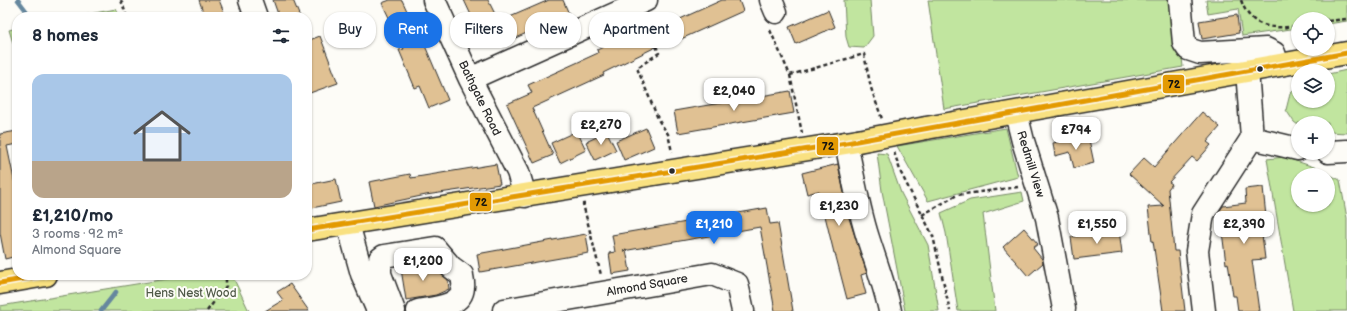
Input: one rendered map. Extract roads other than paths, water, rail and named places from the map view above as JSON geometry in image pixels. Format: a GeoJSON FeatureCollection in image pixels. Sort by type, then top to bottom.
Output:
{"type":"FeatureCollection","features":[{"type":"Feature","properties":{"kind":"main road"},"geometry":{"type":"LineString","coordinates":[[312,229],[852,142],[1347,53]]}},
{"type":"Feature","properties":{"kind":"main road"},"geometry":{"type":"LineString","coordinates":[[0,283],[17,280]]}},
{"type":"Feature","properties":{"kind":"street"},"geometry":{"type":"LineString","coordinates":[[250,0],[254,12]]}},
{"type":"Feature","properties":{"kind":"street","name":"Bathgate Road"},"geometry":{"type":"LineString","coordinates":[[434,0],[470,79],[518,172],[525,196]]}},
{"type":"Feature","properties":{"kind":"street"},"geometry":{"type":"LineString","coordinates":[[1180,0],[1184,43],[1188,49],[1200,53],[1266,49],[1274,53],[1278,65]]}},
{"type":"Feature","properties":{"kind":"street"},"geometry":{"type":"LineString","coordinates":[[470,79],[615,6],[642,2]]}},
{"type":"Feature","properties":{"kind":"street"},"geometry":{"type":"LineString","coordinates":[[1204,311],[1196,251],[1203,214],[1252,138],[1247,70]]}},
{"type":"Feature","properties":{"kind":"street","name":"Redmill View"},"geometry":{"type":"LineString","coordinates":[[1016,113],[1023,141],[1047,218],[1064,309]]}},
{"type":"Feature","properties":{"kind":"street"},"geometry":{"type":"LineString","coordinates":[[1252,138],[1291,147]]}},
{"type":"Feature","properties":{"kind":"street"},"geometry":{"type":"LineString","coordinates":[[852,142],[854,188],[868,237],[887,292],[890,311]]}},
{"type":"Feature","properties":{"kind":"street"},"geometry":{"type":"LineString","coordinates":[[1335,152],[1347,151]]}},
{"type":"Feature","properties":{"kind":"street"},"geometry":{"type":"LineString","coordinates":[[348,224],[362,274],[378,311]]}},
{"type":"Feature","properties":{"kind":"street"},"geometry":{"type":"LineString","coordinates":[[394,311],[380,274],[380,260],[384,256],[435,248],[451,267],[462,275],[463,288],[459,299],[448,305],[418,311]]}},
{"type":"Feature","properties":{"kind":"street","name":"Almond Square"},"geometry":{"type":"LineString","coordinates":[[504,310],[712,274],[737,284],[743,311]]}},
{"type":"Feature","properties":{"kind":"waterway"},"geometry":{"type":"LineString","coordinates":[[18,0],[27,12]]}},
{"type":"Feature","properties":{"kind":"waterway"},"geometry":{"type":"LineString","coordinates":[[101,311],[116,292]]}},
{"type":"Feature","properties":{"kind":"park label","name":"Hens Nest Wood"},"geometry":{"type":"Point","coordinates":[191,293]}}]}
